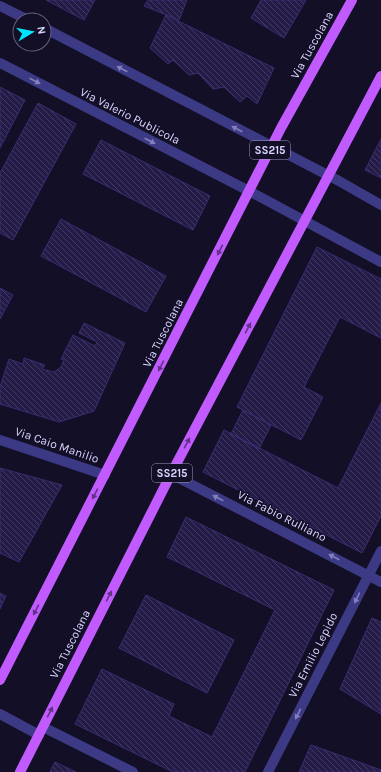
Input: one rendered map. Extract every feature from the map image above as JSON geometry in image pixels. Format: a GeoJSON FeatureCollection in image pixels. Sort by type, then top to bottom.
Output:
{"type":"FeatureCollection","features":[{"type":"Feature","properties":{"kind":"main road","name":"Via Tuscolana"},"geometry":{"type":"LineString","coordinates":[[0,680],[271,147],[352,0]]}},
{"type":"Feature","properties":{"kind":"main road","name":"Via Tuscolana"},"geometry":{"type":"LineString","coordinates":[[20,772],[171,474],[381,77]]}},
{"type":"Feature","properties":{"kind":"street"},"geometry":{"type":"LineString","coordinates":[[0,6],[12,12]]}},
{"type":"Feature","properties":{"kind":"street"},"geometry":{"type":"LineString","coordinates":[[52,32],[381,205]]}},
{"type":"Feature","properties":{"kind":"street","name":"Via Valerio Publicola"},"geometry":{"type":"LineString","coordinates":[[0,63],[305,220],[381,262]]}},
{"type":"Feature","properties":{"kind":"street","name":"Via Caio Manilio"},"geometry":{"type":"LineString","coordinates":[[0,440],[105,475]]}},
{"type":"Feature","properties":{"kind":"street","name":"Via Fabio Rulliano"},"geometry":{"type":"LineString","coordinates":[[171,474],[381,582]]}},
{"type":"Feature","properties":{"kind":"street","name":"Via Emilio Lepido"},"geometry":{"type":"LineString","coordinates":[[268,772],[381,550]]}},
{"type":"Feature","properties":{"kind":"street"},"geometry":{"type":"LineString","coordinates":[[0,714],[133,772]]}},
{"type":"Feature","properties":{"kind":"building"},"geometry":{"type":"Polygon","coordinates":[[[46,0],[95,0],[84,20],[46,0]]]}},
{"type":"Feature","properties":{"kind":"building"},"geometry":{"type":"Polygon","coordinates":[[[148,0],[187,0],[179,20],[144,6],[148,0]]]}},
{"type":"Feature","properties":{"kind":"building"},"geometry":{"type":"Polygon","coordinates":[[[261,0],[306,0],[284,38],[251,18],[261,0]]]}},
{"type":"Feature","properties":{"kind":"building"},"geometry":{"type":"Polygon","coordinates":[[[166,15],[274,68],[257,104],[247,96],[240,102],[224,87],[213,89],[198,73],[189,75],[173,60],[168,64],[150,48],[166,15]]]}},
{"type":"Feature","properties":{"kind":"building"},"geometry":{"type":"Polygon","coordinates":[[[0,87],[25,100],[0,148],[0,87]]]}},
{"type":"Feature","properties":{"kind":"building"},"geometry":{"type":"Polygon","coordinates":[[[38,103],[76,124],[13,240],[0,233],[0,173],[38,103]]]}},
{"type":"Feature","properties":{"kind":"building"},"geometry":{"type":"Polygon","coordinates":[[[381,139],[381,178],[365,170],[381,139]]]}},
{"type":"Feature","properties":{"kind":"building"},"geometry":{"type":"Polygon","coordinates":[[[101,140],[210,196],[193,230],[83,174],[101,140]]]}},
{"type":"Feature","properties":{"kind":"building"},"geometry":{"type":"Polygon","coordinates":[[[61,219],[166,276],[146,312],[41,256],[61,219]]]}},
{"type":"Feature","properties":{"kind":"building"},"geometry":{"type":"Polygon","coordinates":[[[317,247],[381,279],[381,338],[340,317],[304,387],[323,397],[301,440],[237,407],[317,247]]]}},
{"type":"Feature","properties":{"kind":"building"},"geometry":{"type":"Polygon","coordinates":[[[0,288],[13,295],[0,319],[0,288]]]}},
{"type":"Feature","properties":{"kind":"building"},"geometry":{"type":"Polygon","coordinates":[[[84,323],[125,343],[94,411],[59,422],[0,404],[0,387],[9,359],[23,364],[24,358],[45,365],[42,369],[54,372],[61,367],[64,360],[61,359],[73,335],[95,346],[97,342],[79,333],[84,323]]]}},
{"type":"Feature","properties":{"kind":"building"},"geometry":{"type":"Polygon","coordinates":[[[381,403],[381,516],[362,553],[203,472],[224,430],[338,488],[381,403]]]}},
{"type":"Feature","properties":{"kind":"building"},"geometry":{"type":"Polygon","coordinates":[[[243,410],[271,425],[259,449],[231,434],[243,410]]]}},
{"type":"Feature","properties":{"kind":"building"},"geometry":{"type":"Polygon","coordinates":[[[0,468],[62,485],[19,562],[0,553],[0,468]]]}},
{"type":"Feature","properties":{"kind":"building"},"geometry":{"type":"Polygon","coordinates":[[[186,517],[334,590],[245,772],[173,772],[75,724],[102,669],[174,704],[169,716],[212,737],[275,610],[167,557],[186,517]]]}},
{"type":"Feature","properties":{"kind":"building"},"geometry":{"type":"Polygon","coordinates":[[[0,593],[6,596],[0,609],[0,593]]]}},
{"type":"Feature","properties":{"kind":"building"},"geometry":{"type":"Polygon","coordinates":[[[146,595],[234,640],[207,693],[119,648],[146,595]]]}},
{"type":"Feature","properties":{"kind":"building"},"geometry":{"type":"Polygon","coordinates":[[[372,618],[381,622],[381,714],[340,689],[372,618]]]}},
{"type":"Feature","properties":{"kind":"building"},"geometry":{"type":"Polygon","coordinates":[[[311,745],[381,770],[381,772],[299,772],[311,745]]]}},
{"type":"Feature","properties":{"kind":"building"},"geometry":{"type":"Polygon","coordinates":[[[55,762],[76,772],[50,772],[55,762]]]}}]}
